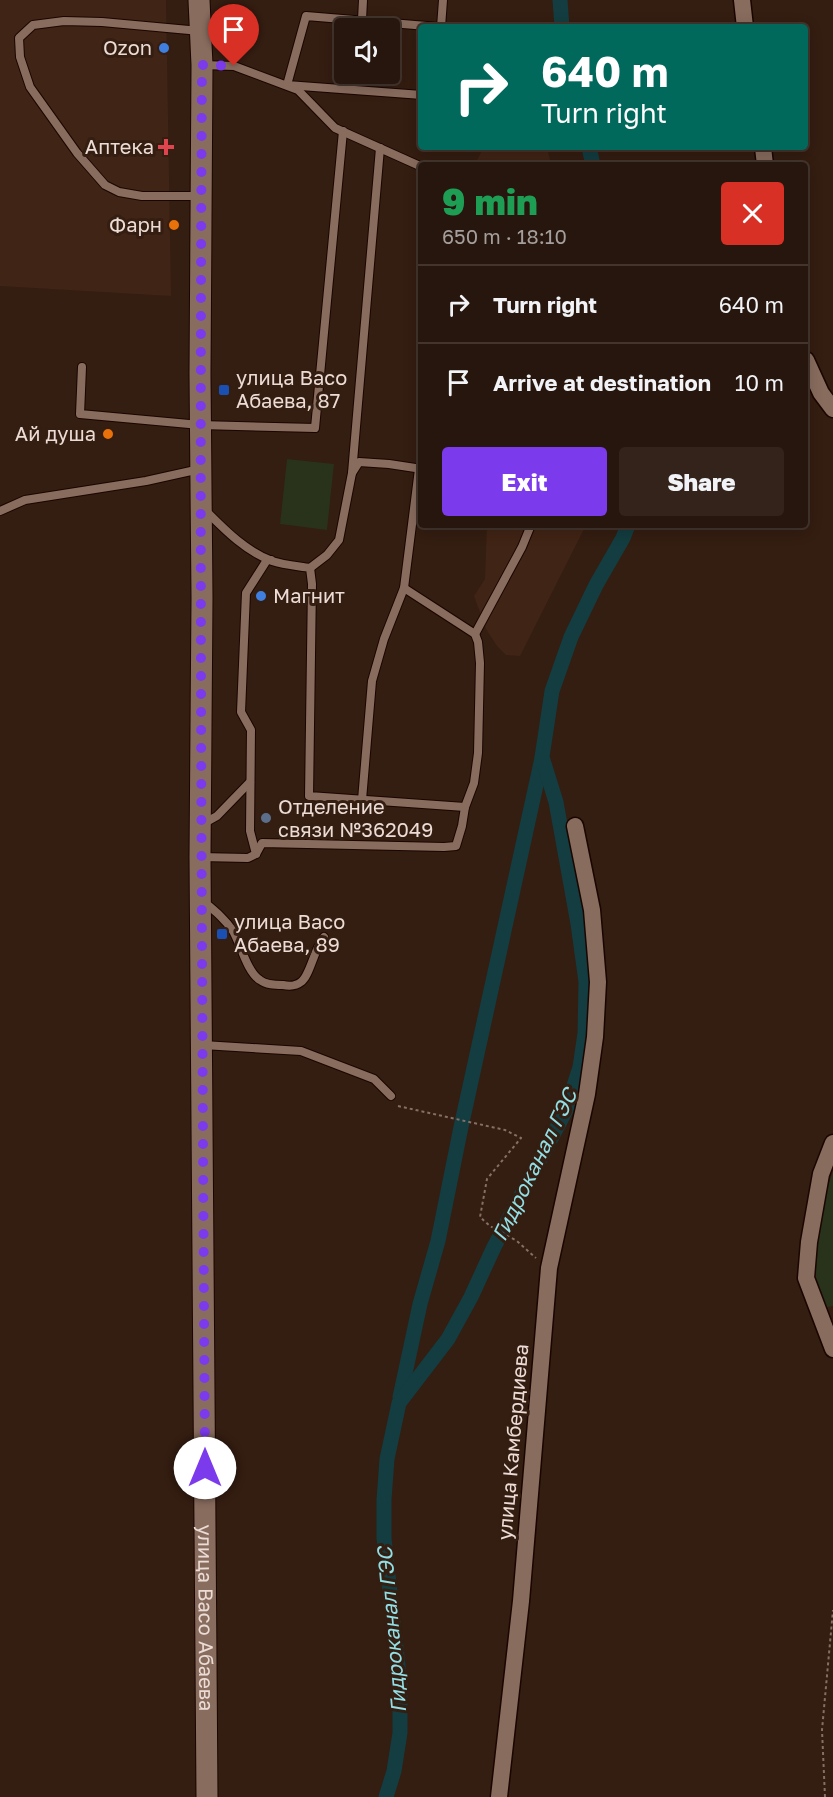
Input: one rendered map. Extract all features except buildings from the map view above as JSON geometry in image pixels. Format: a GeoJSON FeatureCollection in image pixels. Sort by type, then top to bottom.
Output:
{"type":"FeatureCollection","features":[{"type":"Feature","properties":{"kind":"street","name":"улица Васо Абаева"},"geometry":{"type":"LineString","coordinates":[[199,0],[202,65],[200,857],[207,1797]]}},
{"type":"Feature","properties":{"kind":"street"},"geometry":{"type":"LineString","coordinates":[[742,0],[746,24]]}},
{"type":"Feature","properties":{"kind":"street"},"geometry":{"type":"LineString","coordinates":[[808,364],[821,393],[833,409]]}},
{"type":"Feature","properties":{"kind":"street","name":"улица Камбердиева"},"geometry":{"type":"LineString","coordinates":[[500,1797],[521,1601],[549,1268],[587,1094],[596,1037],[598,982],[592,910],[574,826]]}},
{"type":"Feature","properties":{"kind":"street"},"geometry":{"type":"LineString","coordinates":[[833,1143],[821,1174],[809,1242],[806,1278],[833,1349]]}},
{"type":"Feature","properties":{"kind":"lane"},"geometry":{"type":"LineString","coordinates":[[362,18],[363,0]]}},
{"type":"Feature","properties":{"kind":"lane"},"geometry":{"type":"LineString","coordinates":[[440,24],[443,0]]}},
{"type":"Feature","properties":{"kind":"lane"},"geometry":{"type":"LineString","coordinates":[[287,84],[306,16],[334,18]]}},
{"type":"Feature","properties":{"kind":"lane"},"geometry":{"type":"LineString","coordinates":[[201,31],[64,21],[33,25],[19,38],[20,57],[30,87],[77,153],[105,185],[119,192],[141,196],[201,196]]}},
{"type":"Feature","properties":{"kind":"lane"},"geometry":{"type":"LineString","coordinates":[[400,23],[418,25]]}},
{"type":"Feature","properties":{"kind":"lane"},"geometry":{"type":"LineString","coordinates":[[202,65],[234,66],[287,84],[298,90],[335,128],[418,165]]}},
{"type":"Feature","properties":{"kind":"lane"},"geometry":{"type":"LineString","coordinates":[[287,84],[418,94]]}},
{"type":"Feature","properties":{"kind":"lane"},"geometry":{"type":"LineString","coordinates":[[82,367],[80,414],[200,425],[315,428],[343,131]]}},
{"type":"Feature","properties":{"kind":"lane"},"geometry":{"type":"LineString","coordinates":[[200,504],[230,535],[253,551],[272,560],[310,568],[327,555],[339,540],[352,473],[380,148]]}},
{"type":"Feature","properties":{"kind":"lane"},"geometry":{"type":"LineString","coordinates":[[352,473],[359,462],[418,469]]}},
{"type":"Feature","properties":{"kind":"lane"},"geometry":{"type":"LineString","coordinates":[[0,511],[25,500],[146,481],[200,469]]}},
{"type":"Feature","properties":{"kind":"lane"},"geometry":{"type":"LineString","coordinates":[[362,800],[372,681],[384,639],[404,588],[418,484]]}},
{"type":"Feature","properties":{"kind":"lane"},"geometry":{"type":"LineString","coordinates":[[475,634],[522,547],[530,528]]}},
{"type":"Feature","properties":{"kind":"lane"},"geometry":{"type":"LineString","coordinates":[[256,854],[250,831],[251,730],[241,712],[246,593],[267,560],[272,560]]}},
{"type":"Feature","properties":{"kind":"lane"},"geometry":{"type":"LineString","coordinates":[[310,568],[312,596],[309,796],[465,807]]}},
{"type":"Feature","properties":{"kind":"lane"},"geometry":{"type":"LineString","coordinates":[[200,857],[248,858],[256,854],[262,843],[456,846],[465,807],[474,783],[478,753],[480,663],[478,642],[475,634],[404,588]]}},
{"type":"Feature","properties":{"kind":"lane"},"geometry":{"type":"LineString","coordinates":[[201,825],[217,816],[250,782]]}},
{"type":"Feature","properties":{"kind":"lane"},"geometry":{"type":"LineString","coordinates":[[201,899],[223,918],[241,947],[248,965],[259,980],[271,984],[288,986],[299,984],[305,978],[318,944],[324,937]]}},
{"type":"Feature","properties":{"kind":"lane"},"geometry":{"type":"LineString","coordinates":[[202,1045],[301,1052],[374,1079],[392,1096]]}},
{"type":"Feature","properties":{"kind":"path"},"geometry":{"type":"LineString","coordinates":[[392,1096],[399,1106],[505,1130],[521,1138],[487,1179],[480,1217],[490,1226],[517,1241],[549,1268]]}},
{"type":"Feature","properties":{"kind":"path"},"geometry":{"type":"LineString","coordinates":[[825,1797],[822,1730],[833,1610]]}},
{"type":"Feature","properties":{"kind":"shaded area"},"geometry":{"type":"Polygon","coordinates":[[[0,0],[166,0],[171,296],[0,286],[0,0]]]}},
{"type":"Feature","properties":{"kind":"shaded area"},"geometry":{"type":"Polygon","coordinates":[[[485,150],[548,150],[550,162],[476,162],[481,152],[485,150]]]}},
{"type":"Feature","properties":{"kind":"shaded area"},"geometry":{"type":"Polygon","coordinates":[[[487,528],[584,528],[520,656],[506,655],[486,629],[474,596],[485,579],[487,528]]]}},
{"type":"Feature","properties":{"kind":"green space"},"geometry":{"type":"Polygon","coordinates":[[[287,459],[334,464],[327,530],[280,524],[287,459]]]}},
{"type":"Feature","properties":{"kind":"green space"},"geometry":{"type":"Polygon","coordinates":[[[833,1171],[833,1306],[822,1308],[813,1275],[812,1253],[819,1217],[833,1171]]]}},
{"type":"Feature","properties":{"kind":"waterway","name":"Гидроканал ГЭС"},"geometry":{"type":"LineString","coordinates":[[560,0],[562,24]]}},
{"type":"Feature","properties":{"kind":"waterway","name":"Гидроканал ГЭС"},"geometry":{"type":"LineString","coordinates":[[590,150],[592,162]]}},
{"type":"Feature","properties":{"kind":"waterway","name":"Гидроканал ГЭС"},"geometry":{"type":"LineString","coordinates":[[386,1797],[394,1771],[400,1733],[400,1683],[384,1538],[387,1459],[399,1403],[448,1339],[471,1297],[494,1247],[566,1110],[580,1067],[585,1033],[586,982],[556,802],[542,757],[552,691],[571,637],[627,528]]}},
{"type":"Feature","properties":{"kind":"waterway"},"geometry":{"type":"LineString","coordinates":[[400,1397],[420,1304],[438,1241],[542,758]]}},
{"type":"Feature","properties":{"kind":"place","name":"Ozon"},"geometry":{"type":"Point","coordinates":[164,48]}},
{"type":"Feature","properties":{"kind":"place","name":"Аптека"},"geometry":{"type":"Point","coordinates":[166,147]}},
{"type":"Feature","properties":{"kind":"place","name":"Фарн"},"geometry":{"type":"Point","coordinates":[174,225]}},
{"type":"Feature","properties":{"kind":"place","name":"улица Васо Абаева, 87"},"geometry":{"type":"Point","coordinates":[224,390]}},
{"type":"Feature","properties":{"kind":"place","name":"Ай душа"},"geometry":{"type":"Point","coordinates":[108,434]}},
{"type":"Feature","properties":{"kind":"place","name":"Магнит"},"geometry":{"type":"Point","coordinates":[261,596]}},
{"type":"Feature","properties":{"kind":"place","name":"Отделение связи №362049"},"geometry":{"type":"Point","coordinates":[266,818]}},
{"type":"Feature","properties":{"kind":"place","name":"улица Васо Абаева, 89"},"geometry":{"type":"Point","coordinates":[222,934]}},
{"type":"Feature","properties":{"kind":"route"},"geometry":{"type":"LineString","coordinates":[[205,1468],[200,857],[202,65],[234,66]]}}]}
